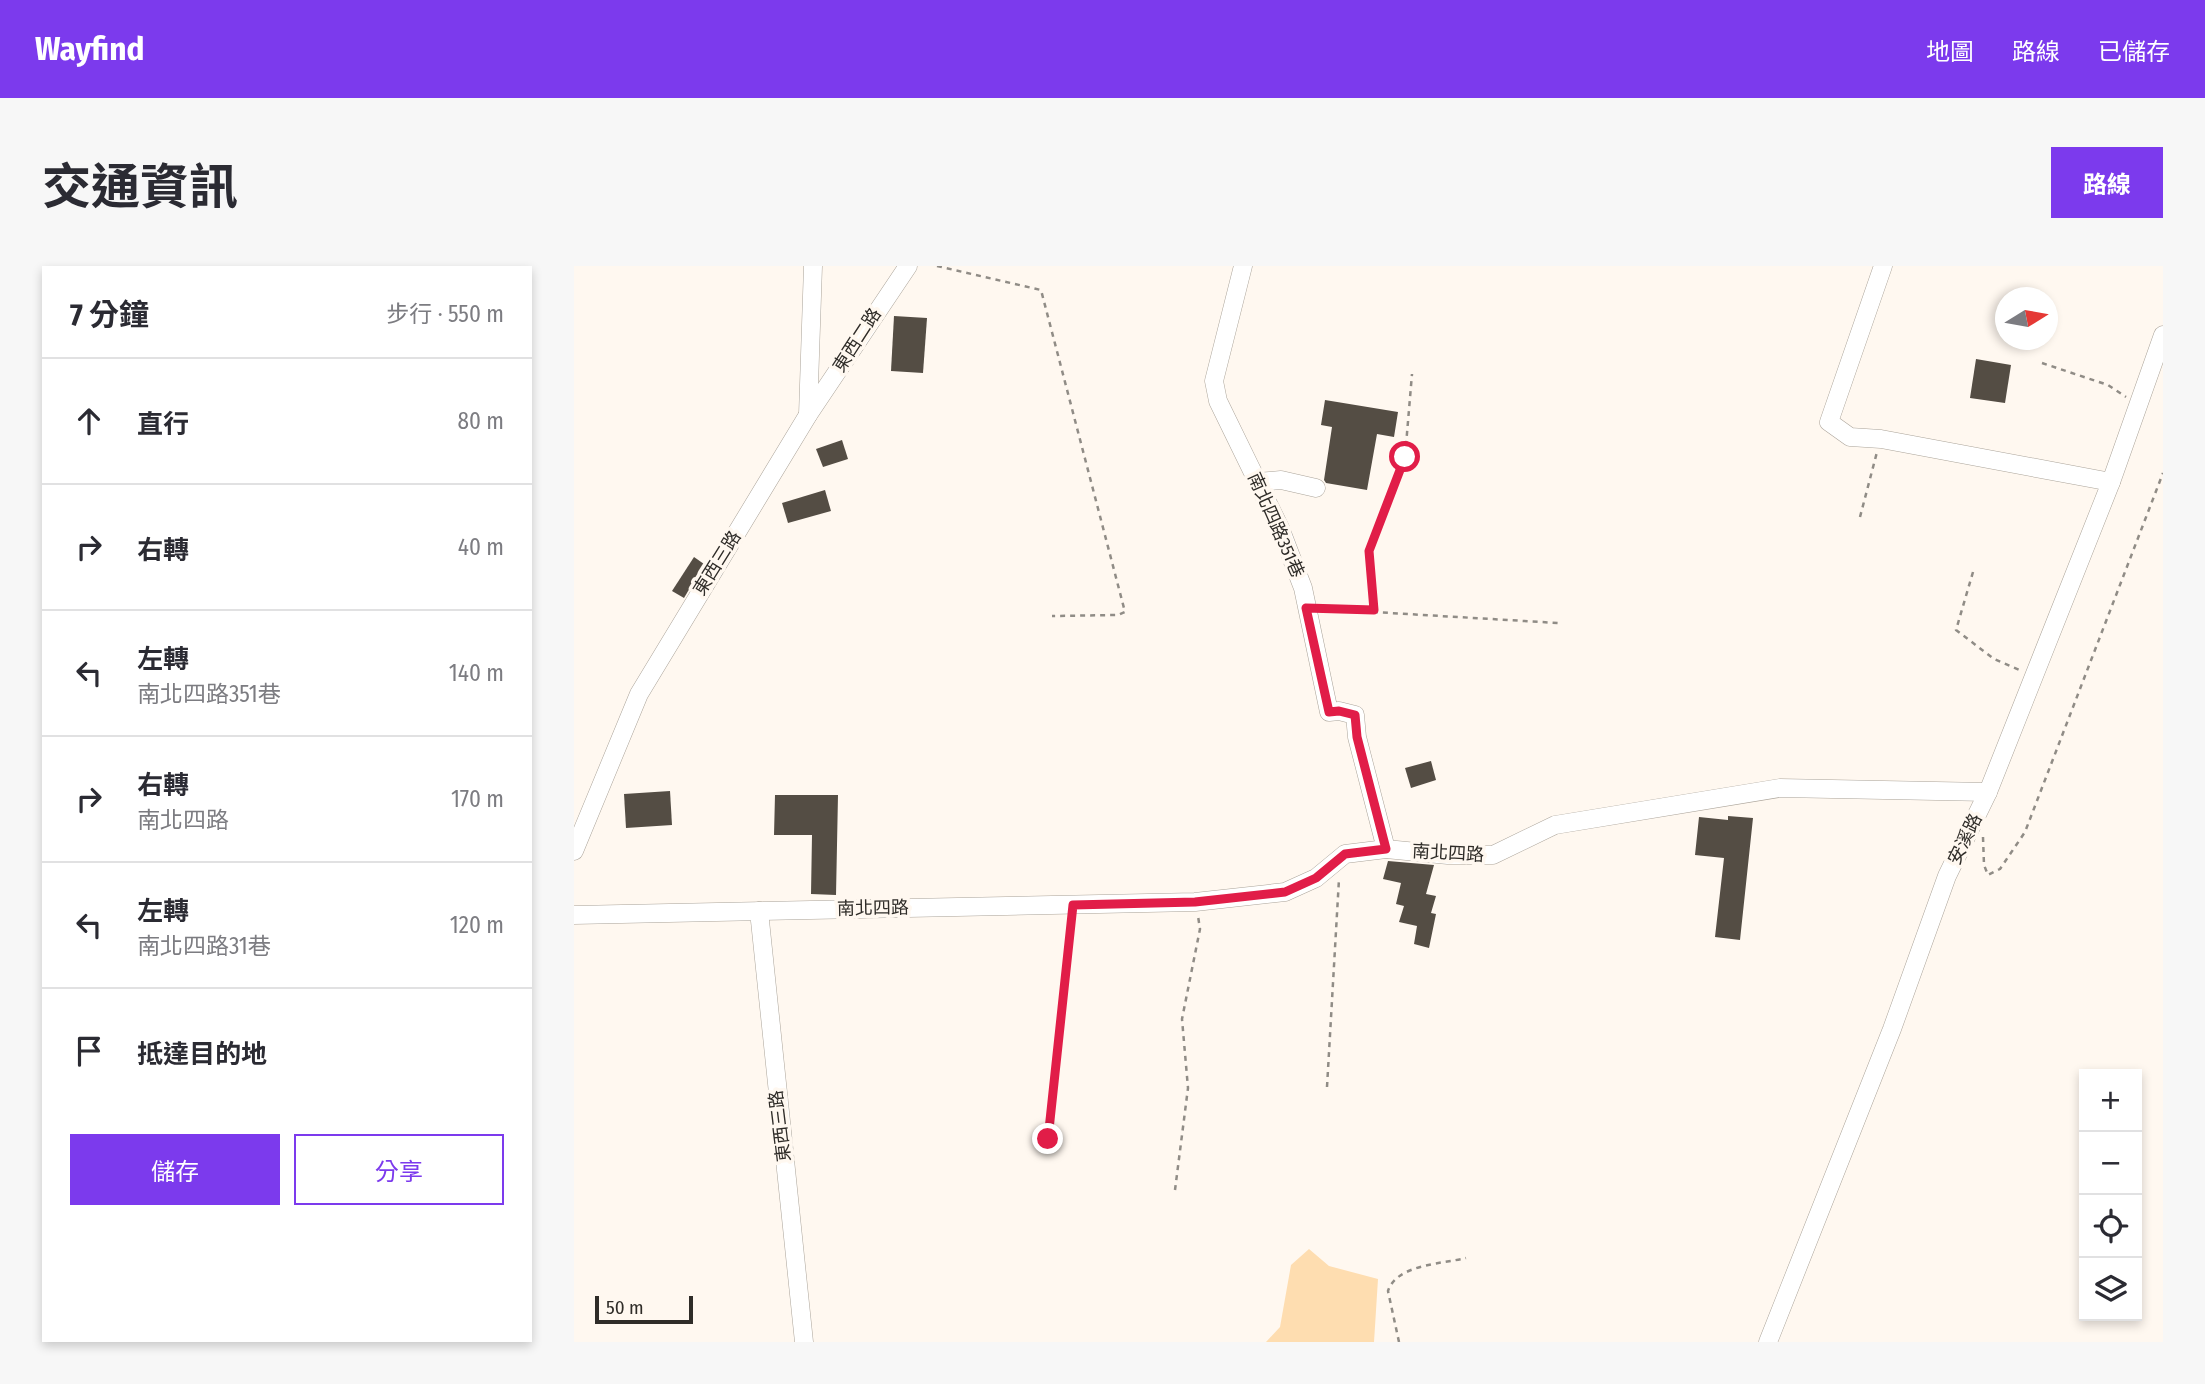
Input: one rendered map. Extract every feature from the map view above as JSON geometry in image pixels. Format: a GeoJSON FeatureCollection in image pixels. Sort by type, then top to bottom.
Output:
{"type":"FeatureCollection","features":[{"type":"Feature","properties":{"kind":"street","name":"東西三路"},"geometry":{"type":"LineString","coordinates":[[574,851],[639,694],[808,415],[813,266]]}},
{"type":"Feature","properties":{"kind":"street","name":"東西二路"},"geometry":{"type":"LineString","coordinates":[[808,415],[908,266]]}},
{"type":"Feature","properties":{"kind":"street","name":"南北四路351巷"},"geometry":{"type":"LineString","coordinates":[[1243,266],[1214,381],[1218,401],[1258,482],[1303,588],[1329,712],[1339,711],[1355,715],[1357,737],[1386,849]]}},
{"type":"Feature","properties":{"kind":"street"},"geometry":{"type":"LineString","coordinates":[[1882,266],[1829,422],[1850,437],[1881,439],[2111,482]]}},
{"type":"Feature","properties":{"kind":"street","name":"安溪路"},"geometry":{"type":"LineString","coordinates":[[1768,1342],[1892,1029],[1947,876],[1988,792],[2035,677],[2111,482],[2163,335]]}},
{"type":"Feature","properties":{"kind":"street"},"geometry":{"type":"LineString","coordinates":[[1258,482],[1281,480],[1316,488]]}},
{"type":"Feature","properties":{"kind":"street","name":"南北四路"},"geometry":{"type":"LineString","coordinates":[[574,915],[644,916],[1195,902],[1285,892],[1316,878],[1345,854],[1386,849],[1448,855],[1493,855],[1555,825],[1780,788],[1988,792]]}},
{"type":"Feature","properties":{"kind":"street","name":"東西三路"},"geometry":{"type":"LineString","coordinates":[[759,911],[804,1342]]}},
{"type":"Feature","properties":{"kind":"path"},"geometry":{"type":"LineString","coordinates":[[937,266],[1041,290],[1125,611],[1118,615],[1052,616]]}},
{"type":"Feature","properties":{"kind":"path"},"geometry":{"type":"LineString","coordinates":[[2042,363],[2108,385],[2139,407]]}},
{"type":"Feature","properties":{"kind":"path"},"geometry":{"type":"LineString","coordinates":[[1374,610],[1369,551],[1405,457],[1412,374]]}},
{"type":"Feature","properties":{"kind":"path"},"geometry":{"type":"LineString","coordinates":[[1860,517],[1881,439]]}},
{"type":"Feature","properties":{"kind":"path"},"geometry":{"type":"LineString","coordinates":[[1984,832],[1984,865],[1989,875],[2000,869],[2025,832],[2163,473]]}},
{"type":"Feature","properties":{"kind":"path"},"geometry":{"type":"LineString","coordinates":[[1973,572],[1956,630],[1994,659],[2035,677]]}},
{"type":"Feature","properties":{"kind":"path"},"geometry":{"type":"LineString","coordinates":[[1306,608],[1558,623]]}},
{"type":"Feature","properties":{"kind":"path"},"geometry":{"type":"LineString","coordinates":[[1327,1087],[1341,886],[1335,862]]}},
{"type":"Feature","properties":{"kind":"path"},"geometry":{"type":"LineString","coordinates":[[1175,1190],[1188,1088],[1182,1019],[1200,929],[1195,902]]}},
{"type":"Feature","properties":{"kind":"path"},"geometry":{"type":"LineString","coordinates":[[1048,1139],[1073,905]]}},
{"type":"Feature","properties":{"kind":"path"},"geometry":{"type":"LineString","coordinates":[[1399,1342],[1388,1291],[1391,1283],[1408,1271],[1466,1258]]}},
{"type":"Feature","properties":{"kind":"shaded area"},"geometry":{"type":"Polygon","coordinates":[[[1309,1249],[1329,1266],[1378,1279],[1374,1342],[1266,1342],[1280,1327],[1291,1265],[1309,1249]]]}},
{"type":"Feature","properties":{"kind":"building"},"geometry":{"type":"Polygon","coordinates":[[[894,316],[927,318],[923,373],[891,371],[894,316]]]}},
{"type":"Feature","properties":{"kind":"building"},"geometry":{"type":"Polygon","coordinates":[[[1976,359],[2011,365],[2005,403],[1970,398],[1976,359]]]}},
{"type":"Feature","properties":{"kind":"building"},"geometry":{"type":"Polygon","coordinates":[[[1325,400],[1398,412],[1394,437],[1377,434],[1367,490],[1326,483],[1324,480],[1332,427],[1321,425],[1325,400]]]}},
{"type":"Feature","properties":{"kind":"building"},"geometry":{"type":"Polygon","coordinates":[[[842,440],[848,459],[823,467],[816,449],[842,440]]]}},
{"type":"Feature","properties":{"kind":"building"},"geometry":{"type":"Polygon","coordinates":[[[825,490],[831,511],[788,523],[782,503],[825,490]]]}},
{"type":"Feature","properties":{"kind":"building"},"geometry":{"type":"Polygon","coordinates":[[[694,557],[704,564],[684,598],[672,591],[694,557]]]}},
{"type":"Feature","properties":{"kind":"building"},"geometry":{"type":"Polygon","coordinates":[[[1431,761],[1436,780],[1411,788],[1405,768],[1431,761]]]}},
{"type":"Feature","properties":{"kind":"building"},"geometry":{"type":"Polygon","coordinates":[[[670,791],[672,825],[626,828],[624,794],[670,791]]]}},
{"type":"Feature","properties":{"kind":"building"},"geometry":{"type":"Polygon","coordinates":[[[775,795],[838,795],[836,895],[811,894],[812,835],[774,835],[775,795]]]}},
{"type":"Feature","properties":{"kind":"building"},"geometry":{"type":"Polygon","coordinates":[[[1728,816],[1753,818],[1740,940],[1715,937],[1724,858],[1695,855],[1699,817],[1728,820],[1728,816]]]}},
{"type":"Feature","properties":{"kind":"building"},"geometry":{"type":"Polygon","coordinates":[[[1388,861],[1434,865],[1426,894],[1436,896],[1431,913],[1436,914],[1429,948],[1414,944],[1417,926],[1399,922],[1404,906],[1396,904],[1401,883],[1383,879],[1388,861]]]}},
{"type":"Feature","properties":{"kind":"route"},"geometry":{"type":"LineString","coordinates":[[1048,1139],[1073,905],[1195,902],[1285,892],[1316,878],[1345,854],[1386,849],[1357,737],[1355,715],[1339,711],[1329,712],[1306,608],[1374,610],[1369,551],[1405,457]]}}]}
